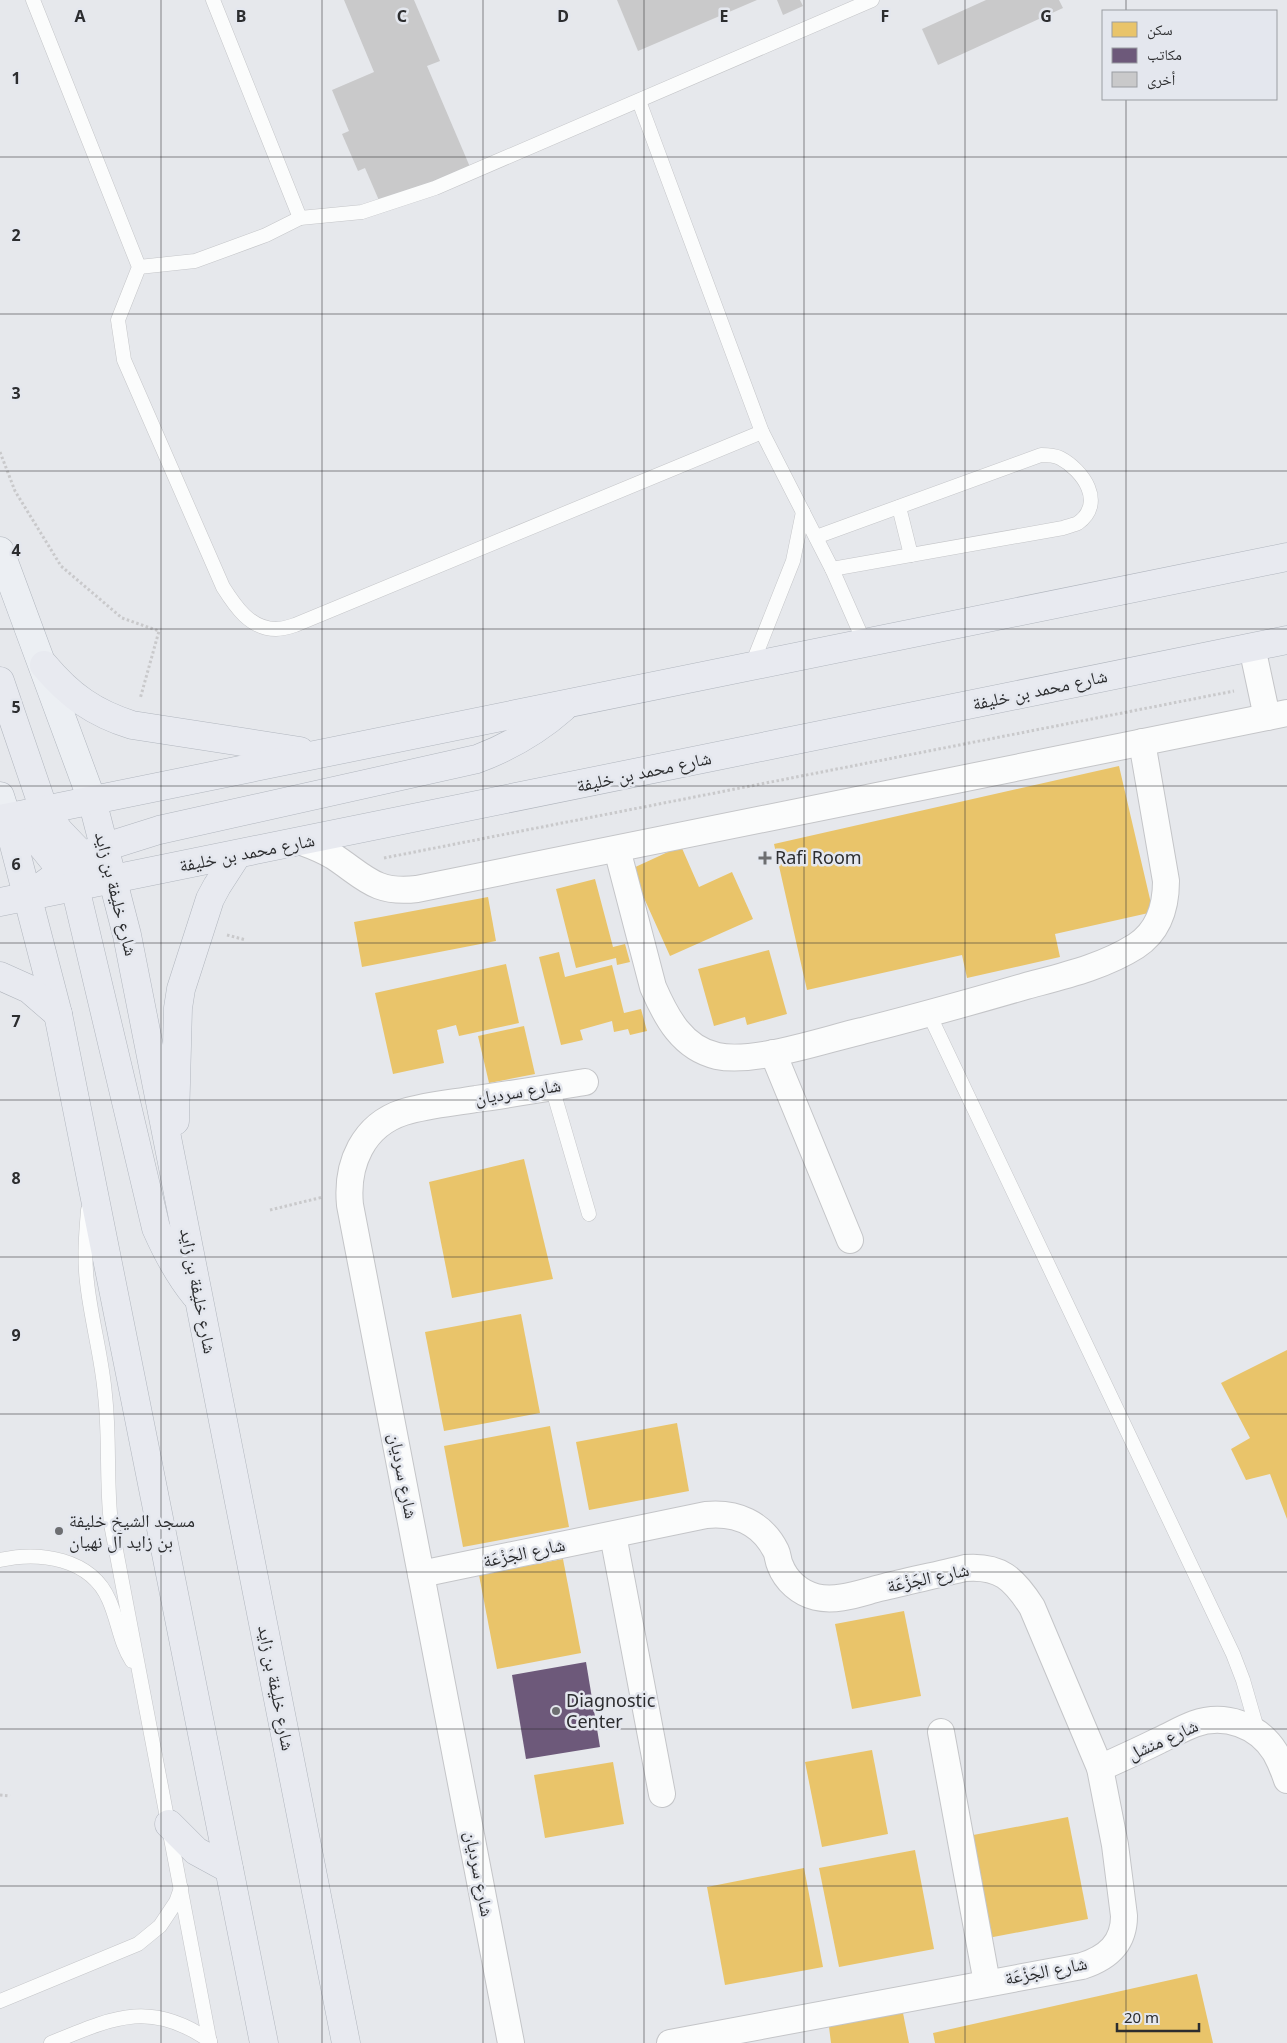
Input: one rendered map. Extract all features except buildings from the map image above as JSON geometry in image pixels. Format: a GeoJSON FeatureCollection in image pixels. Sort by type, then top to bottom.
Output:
{"type":"FeatureCollection","features":[{"type":"Feature","properties":{"kind":"highway"},"geometry":{"type":"LineString","coordinates":[[9,859],[48,828],[92,800],[1287,557]]}},
{"type":"Feature","properties":{"kind":"highway","name":"شارع محمد بن خليفة"},"geometry":{"type":"LineString","coordinates":[[0,902],[28,897],[81,865],[113,880],[1287,640]]}},
{"type":"Feature","properties":{"kind":"highway"},"geometry":{"type":"LineString","coordinates":[[44,665],[58,682],[86,705],[112,718],[132,725],[240,743],[323,754]]}},
{"type":"Feature","properties":{"kind":"highway"},"geometry":{"type":"LineString","coordinates":[[0,681],[48,828],[81,865],[156,1228],[167,1255],[182,1280],[200,1302]]}},
{"type":"Feature","properties":{"kind":"highway"},"geometry":{"type":"LineString","coordinates":[[81,865],[159,830],[477,759],[501,750],[524,737],[566,705]]}},
{"type":"Feature","properties":{"kind":"highway","name":"شارع خليفة بن زايد"},"geometry":{"type":"LineString","coordinates":[[92,800],[81,865],[113,880],[126,935],[346,2043]]}},
{"type":"Feature","properties":{"kind":"highway"},"geometry":{"type":"LineString","coordinates":[[48,828],[2,811],[9,859],[28,897],[58,1014],[264,2043]]}},
{"type":"Feature","properties":{"kind":"highway"},"geometry":{"type":"LineString","coordinates":[[173,1168],[178,1016],[181,989],[210,899],[237,855]]}},
{"type":"Feature","properties":{"kind":"highway"},"geometry":{"type":"LineString","coordinates":[[0,976],[28,989],[58,1014]]}},
{"type":"Feature","properties":{"kind":"highway"},"geometry":{"type":"LineString","coordinates":[[169,1824],[196,1851],[229,1869]]}},
{"type":"Feature","properties":{"kind":"main road","name":"شارع خليفة بن زايد"},"geometry":{"type":"LineString","coordinates":[[0,552],[44,665],[92,800]]}},
{"type":"Feature","properties":{"kind":"street"},"geometry":{"type":"LineString","coordinates":[[302,842],[318,848],[369,882],[387,888],[405,890],[617,849],[1277,715],[1260,686],[1252,647]]}},
{"type":"Feature","properties":{"kind":"street"},"geometry":{"type":"LineString","coordinates":[[617,849],[653,987],[660,1003],[677,1030],[686,1041],[700,1050],[717,1056],[738,1057],[773,1053],[929,1014],[1087,969],[1136,946],[1148,936],[1157,924],[1163,910],[1166,896],[1166,881],[1142,742]]}},
{"type":"Feature","properties":{"kind":"street"},"geometry":{"type":"LineString","coordinates":[[773,1053],[850,1240]]}},
{"type":"Feature","properties":{"kind":"street","name":"شارع سرديان"},"geometry":{"type":"LineString","coordinates":[[511,2043],[349,1191],[349,1176],[358,1150],[377,1126],[404,1112],[584,1082]]}},
{"type":"Feature","properties":{"kind":"street","name":"شارع الجَزْعَة"},"geometry":{"type":"LineString","coordinates":[[421,1574],[718,1514],[743,1519],[754,1525],[767,1538],[777,1553],[786,1577],[804,1593],[826,1599],[837,1598],[965,1568],[978,1567],[1002,1574],[1019,1588],[1032,1607],[1100,1768],[1115,1845],[1124,1916],[1124,1926],[1117,1945],[1102,1958],[1087,1964],[670,2043]]}},
{"type":"Feature","properties":{"kind":"street"},"geometry":{"type":"LineString","coordinates":[[613,1534],[662,1794]]}},
{"type":"Feature","properties":{"kind":"street","name":"شارع منشل"},"geometry":{"type":"LineString","coordinates":[[1100,1768],[1195,1724],[1213,1720],[1244,1725],[1258,1733],[1276,1753],[1287,1780]]}},
{"type":"Feature","properties":{"kind":"street","name":"شارع الجَزْعَة"},"geometry":{"type":"LineString","coordinates":[[941,1732],[987,1983]]}},
{"type":"Feature","properties":{"kind":"lane"},"geometry":{"type":"LineString","coordinates":[[32,0],[138,267],[118,320],[124,360],[223,587],[234,605],[247,618],[259,625],[276,629],[295,625],[762,432]]}},
{"type":"Feature","properties":{"kind":"lane"},"geometry":{"type":"LineString","coordinates":[[213,0],[300,218]]}},
{"type":"Feature","properties":{"kind":"lane"},"geometry":{"type":"LineString","coordinates":[[138,267],[195,261],[266,235],[300,218],[362,212],[435,188],[872,0]]}},
{"type":"Feature","properties":{"kind":"lane"},"geometry":{"type":"LineString","coordinates":[[639,101],[762,432],[832,569],[865,644]]}},
{"type":"Feature","properties":{"kind":"lane"},"geometry":{"type":"LineString","coordinates":[[816,537],[1041,455],[1061,459],[1088,483],[1092,498],[1088,512],[1078,523],[1063,528],[832,569]]}},
{"type":"Feature","properties":{"kind":"lane"},"geometry":{"type":"LineString","coordinates":[[899,507],[911,555]]}},
{"type":"Feature","properties":{"kind":"lane"},"geometry":{"type":"LineString","coordinates":[[751,667],[793,561],[803,512]]}},
{"type":"Feature","properties":{"kind":"lane"},"geometry":{"type":"LineString","coordinates":[[929,1014],[1233,1654],[1243,1680],[1258,1733]]}},
{"type":"Feature","properties":{"kind":"lane"},"geometry":{"type":"LineString","coordinates":[[552,1087],[589,1214]]}},
{"type":"Feature","properties":{"kind":"lane"},"geometry":{"type":"LineString","coordinates":[[93,1184],[86,1233],[87,1281],[104,1380],[107,1412],[108,1500],[111,1524],[210,2042]]}},
{"type":"Feature","properties":{"kind":"lane"},"geometry":{"type":"LineString","coordinates":[[0,1560],[25,1556],[46,1556],[73,1564],[98,1584],[108,1597],[123,1643],[139,1671]]}},
{"type":"Feature","properties":{"kind":"lane"},"geometry":{"type":"LineString","coordinates":[[0,2001],[138,1944],[150,1936],[165,1920],[176,1902],[181,1888]]}},
{"type":"Feature","properties":{"kind":"lane"},"geometry":{"type":"LineString","coordinates":[[51,2043],[106,2021],[137,2016],[152,2016],[183,2024],[210,2042]]}},
{"type":"Feature","properties":{"kind":"path"},"geometry":{"type":"LineString","coordinates":[[0,452],[15,491],[61,566],[122,618],[159,631],[132,725]]}},
{"type":"Feature","properties":{"kind":"path"},"geometry":{"type":"LineString","coordinates":[[346,865],[1260,686]]}},
{"type":"Feature","properties":{"kind":"path"},"geometry":{"type":"LineString","coordinates":[[270,1210],[349,1191]]}},
{"type":"Feature","properties":{"kind":"path"},"geometry":{"type":"LineString","coordinates":[[0,1795],[10,1796]]}},
{"type":"Feature","properties":{"kind":"place","name":"Rafi Room"},"geometry":{"type":"Point","coordinates":[765,858]}},
{"type":"Feature","properties":{"kind":"place","name":"مسجد الشيخ خليفة بن زايد آل نهيان"},"geometry":{"type":"Point","coordinates":[59,1531]}},
{"type":"Feature","properties":{"kind":"place","name":"Diagnostic Center"},"geometry":{"type":"Point","coordinates":[556,1711]}}]}
